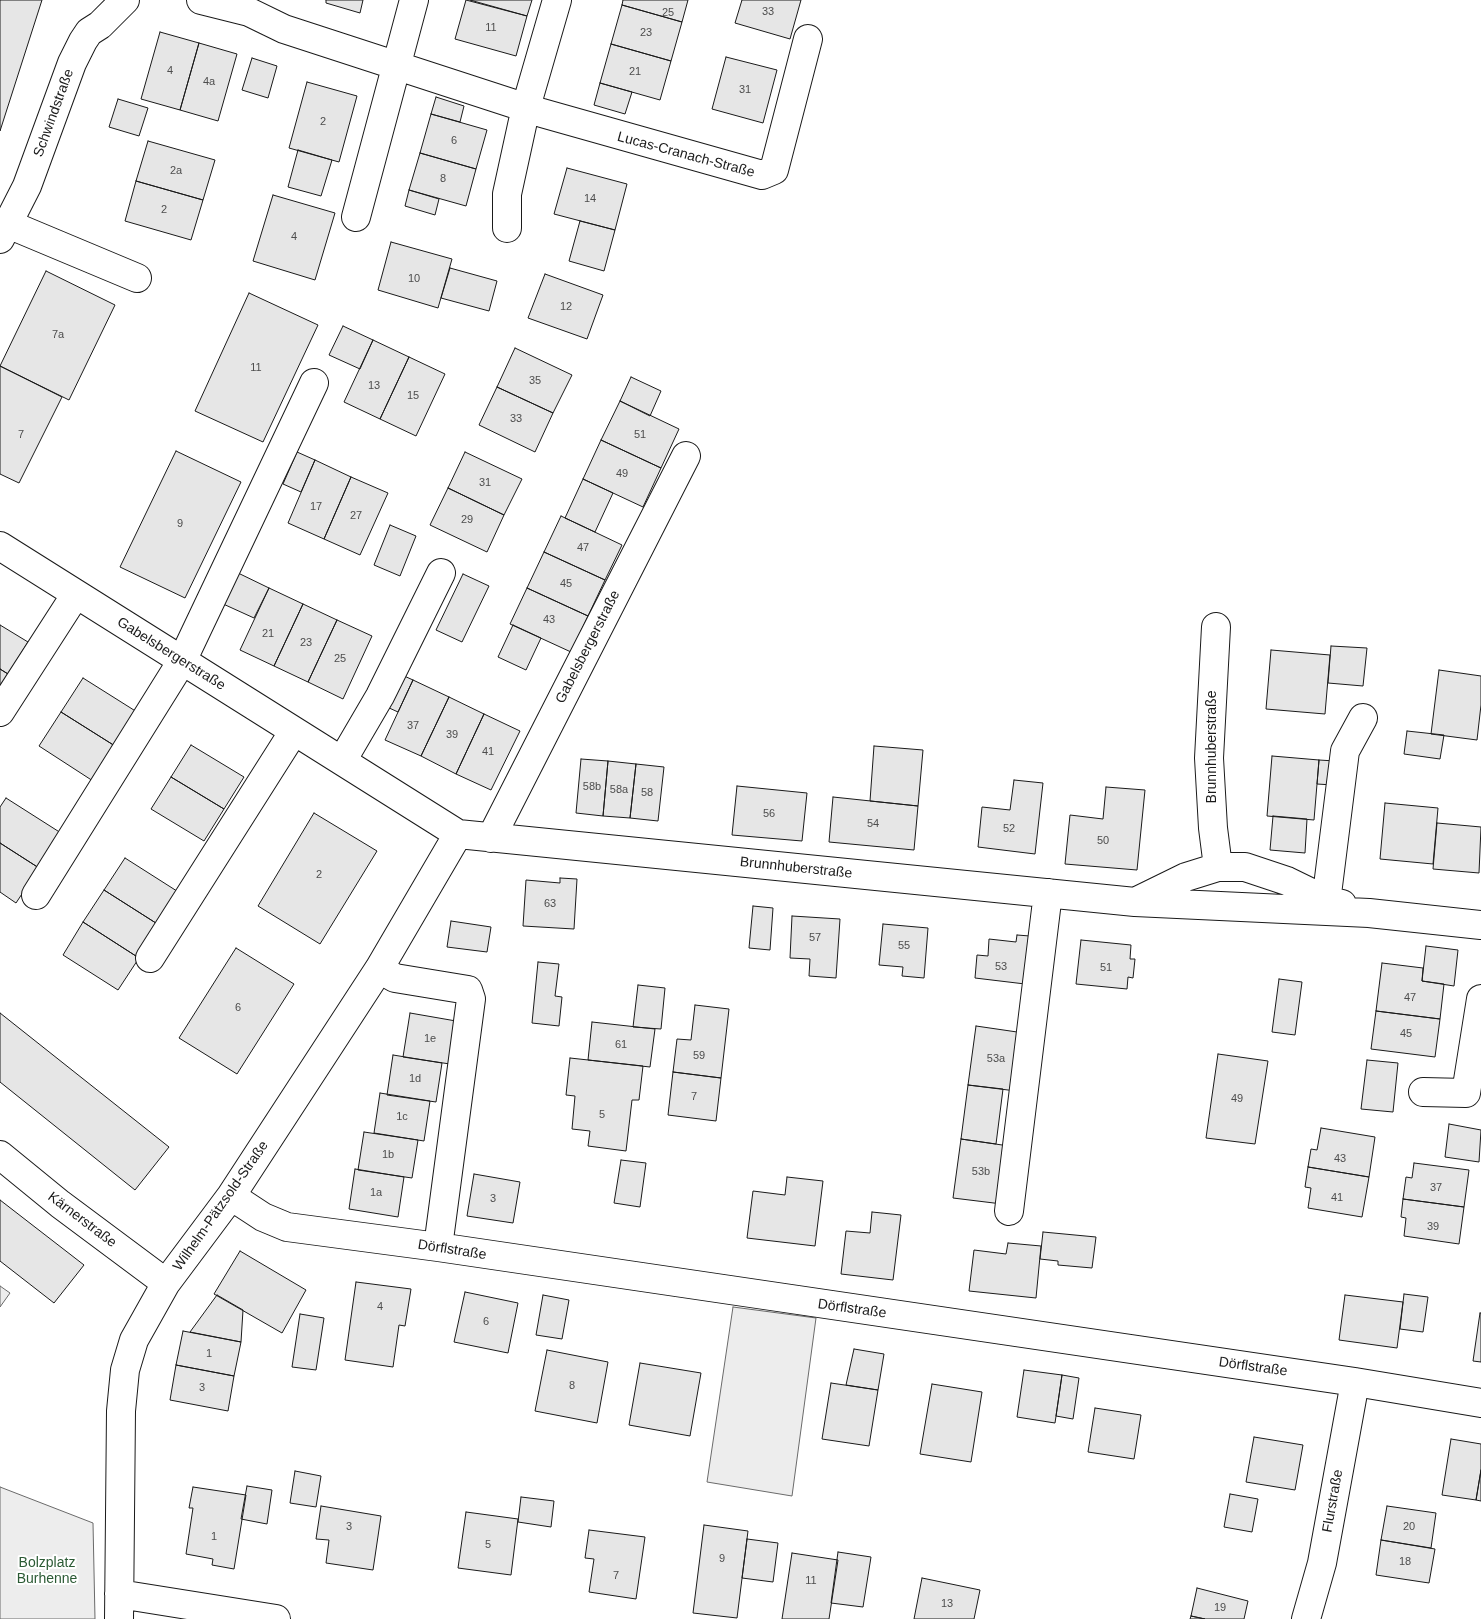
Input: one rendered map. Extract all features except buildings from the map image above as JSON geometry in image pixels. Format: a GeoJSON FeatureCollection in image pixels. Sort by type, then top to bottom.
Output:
{"type":"FeatureCollection","features":[{"type":"Feature","properties":{"kind":"street","name":"Schwindstraße"},"geometry":{"type":"LineString","coordinates":[[7,216],[27,186],[72,63],[83,41],[89,32],[100,25],[125,0]]}},
{"type":"Feature","properties":{"kind":"street","name":"Lucas-Cranach-Straße"},"geometry":{"type":"LineString","coordinates":[[201,0],[249,12],[284,29],[606,133],[762,175],[774,170],[808,39]]}},
{"type":"Feature","properties":{"kind":"street"},"geometry":{"type":"LineString","coordinates":[[356,218],[394,66],[414,0]]}},
{"type":"Feature","properties":{"kind":"street"},"geometry":{"type":"LineString","coordinates":[[506,228],[508,194],[526,107],[558,0]]}},
{"type":"Feature","properties":{"kind":"street"},"geometry":{"type":"LineString","coordinates":[[7,216],[137,278]]}},
{"type":"Feature","properties":{"kind":"street"},"geometry":{"type":"LineString","coordinates":[[36,895],[182,661],[314,383]]}},
{"type":"Feature","properties":{"kind":"street","name":"Gabelsbergerstraße"},"geometry":{"type":"LineString","coordinates":[[491,838],[686,456]]}},
{"type":"Feature","properties":{"kind":"street","name":"Gabelsbergerstraße"},"geometry":{"type":"LineString","coordinates":[[0,546],[458,834]]}},
{"type":"Feature","properties":{"kind":"street"},"geometry":{"type":"LineString","coordinates":[[342,761],[380,696],[441,573]]}},
{"type":"Feature","properties":{"kind":"street"},"geometry":{"type":"LineString","coordinates":[[0,712],[76,594]]}},
{"type":"Feature","properties":{"kind":"street","name":"Brunnhuberstraße"},"geometry":{"type":"LineString","coordinates":[[1216,627],[1209,758],[1213,828],[1218,866]]}},
{"type":"Feature","properties":{"kind":"street"},"geometry":{"type":"LineString","coordinates":[[1326,905],[1345,751],[1363,718]]}},
{"type":"Feature","properties":{"kind":"street"},"geometry":{"type":"LineString","coordinates":[[150,958],[294,731]]}},
{"type":"Feature","properties":{"kind":"street","name":"Brunnhuberstraße"},"geometry":{"type":"LineString","coordinates":[[458,834],[1135,902],[1326,905],[1369,913],[1481,926]]}},
{"type":"Feature","properties":{"kind":"street","name":"Wilhelm-Pätzsold-Straße"},"geometry":{"type":"LineString","coordinates":[[119,1607],[121,1411],[125,1370],[134,1340],[166,1283],[231,1196],[379,969],[458,834]]}},
{"type":"Feature","properties":{"kind":"street","name":"Brunnhuberstraße"},"geometry":{"type":"LineString","coordinates":[[1135,902],[1186,877],[1218,866],[1245,867],[1287,881],[1326,905]]}},
{"type":"Feature","properties":{"kind":"street"},"geometry":{"type":"LineString","coordinates":[[1009,1210],[1048,893]]}},
{"type":"Feature","properties":{"kind":"street"},"geometry":{"type":"LineString","coordinates":[[379,969],[395,978],[468,990],[472,999],[438,1247]]}},
{"type":"Feature","properties":{"kind":"street"},"geometry":{"type":"LineString","coordinates":[[1423,1092],[1466,1093],[1481,999]]}},
{"type":"Feature","properties":{"kind":"street","name":"Kärnerstraße"},"geometry":{"type":"LineString","coordinates":[[0,1155],[60,1204],[166,1283]]}},
{"type":"Feature","properties":{"kind":"street","name":"Dörflstraße"},"geometry":{"type":"LineString","coordinates":[[231,1196],[263,1217],[287,1227],[438,1247],[1355,1382],[1481,1403]]}},
{"type":"Feature","properties":{"kind":"street","name":"Flurstraße"},"geometry":{"type":"LineString","coordinates":[[1306,1619],[1322,1563],[1355,1382]]}},
{"type":"Feature","properties":{"kind":"street"},"geometry":{"type":"LineString","coordinates":[[119,1607],[276,1619]]}},
{"type":"Feature","properties":{"kind":"shaded area"},"geometry":{"type":"Polygon","coordinates":[[[0,1286],[10,1293],[0,1307],[0,1286]]]}},
{"type":"Feature","properties":{"kind":"shaded area"},"geometry":{"type":"Polygon","coordinates":[[[733,1307],[816,1318],[792,1496],[707,1482],[733,1307]]]}},
{"type":"Feature","properties":{"kind":"shaded area","name":"Bolzplatz Burhenne"},"geometry":{"type":"Polygon","coordinates":[[[0,1487],[93,1523],[95,1619],[0,1619],[0,1487]]]}}]}
